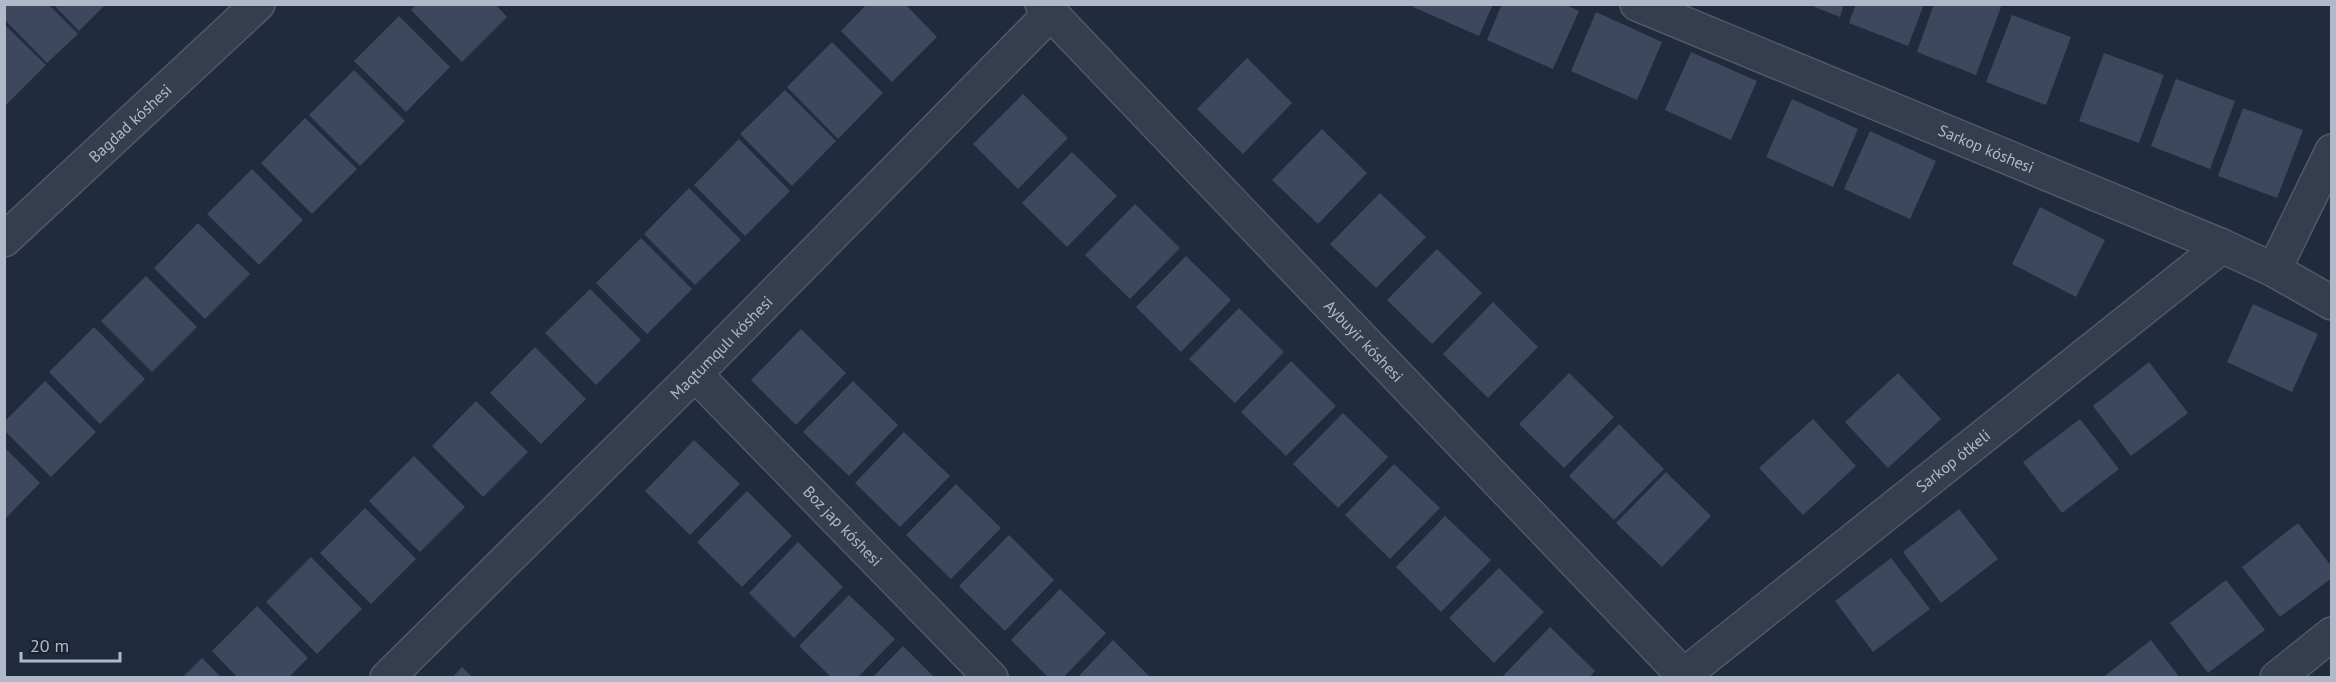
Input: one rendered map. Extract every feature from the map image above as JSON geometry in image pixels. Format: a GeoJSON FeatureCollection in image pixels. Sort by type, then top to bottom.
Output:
{"type":"FeatureCollection","features":[{"type":"Feature","properties":{"kind":"street","name":"Bagdad kóshesi"},"geometry":{"type":"LineString","coordinates":[[4,240],[258,4]]}},
{"type":"Feature","properties":{"kind":"street","name":"Sarkop kóshesi"},"geometry":{"type":"LineString","coordinates":[[1637,4],[2222,246],[2274,270],[2331,303]]}},
{"type":"Feature","properties":{"kind":"street","name":"Maqtumqulı kóshesi"},"geometry":{"type":"LineString","coordinates":[[387,678],[695,374],[1047,9]]}},
{"type":"Feature","properties":{"kind":"street","name":"Aybuyir kóshesi"},"geometry":{"type":"LineString","coordinates":[[1047,9],[1685,676]]}},
{"type":"Feature","properties":{"kind":"street"},"geometry":{"type":"LineString","coordinates":[[2274,270],[2331,151]]}},
{"type":"Feature","properties":{"kind":"street","name":"Sarkop ótkeli"},"geometry":{"type":"LineString","coordinates":[[1685,676],[2222,246]]}},
{"type":"Feature","properties":{"kind":"street","name":"Boz jap kóshesi"},"geometry":{"type":"LineString","coordinates":[[695,374],[991,678]]}},
{"type":"Feature","properties":{"kind":"street"},"geometry":{"type":"LineString","coordinates":[[2277,678],[2331,634]]}},
{"type":"Feature","properties":{"kind":"building"},"geometry":{"type":"Polygon","coordinates":[[[53,4],[106,4],[79,31],[53,4]]]}},
{"type":"Feature","properties":{"kind":"building"},"geometry":{"type":"Polygon","coordinates":[[[417,4],[495,4],[507,17],[462,62],[411,10],[417,4]]]}},
{"type":"Feature","properties":{"kind":"building"},"geometry":{"type":"Polygon","coordinates":[[[867,4],[905,4],[937,37],[892,82],[841,31],[867,4]]]}},
{"type":"Feature","properties":{"kind":"building"},"geometry":{"type":"Polygon","coordinates":[[[1414,4],[1493,4],[1479,36],[1413,7],[1414,4]]]}},
{"type":"Feature","properties":{"kind":"building"},"geometry":{"type":"Polygon","coordinates":[[[1502,4],[1564,4],[1579,11],[1553,69],[1487,40],[1502,4]]]}},
{"type":"Feature","properties":{"kind":"building"},"geometry":{"type":"Polygon","coordinates":[[[1807,4],[1844,4],[1840,17],[1807,4]]]}},
{"type":"Feature","properties":{"kind":"building"},"geometry":{"type":"Polygon","coordinates":[[[1856,4],[1924,4],[1908,46],[1849,23],[1856,4]]]}},
{"type":"Feature","properties":{"kind":"building"},"geometry":{"type":"Polygon","coordinates":[[[1934,4],[1995,4],[2001,7],[1976,75],[1917,52],[1934,4]]]}},
{"type":"Feature","properties":{"kind":"building"},"geometry":{"type":"Polygon","coordinates":[[[7,5],[49,5],[78,34],[47,63],[4,19],[4,7],[7,5]]]}},
{"type":"Feature","properties":{"kind":"building"},"geometry":{"type":"Polygon","coordinates":[[[1596,12],[1662,42],[1637,100],[1571,71],[1596,12]]]}},
{"type":"Feature","properties":{"kind":"building"},"geometry":{"type":"Polygon","coordinates":[[[2012,15],[2071,37],[2046,105],[1986,82],[2012,15]]]}},
{"type":"Feature","properties":{"kind":"building"},"geometry":{"type":"Polygon","coordinates":[[[399,16],[450,67],[406,112],[354,61],[399,16]]]}},
{"type":"Feature","properties":{"kind":"building"},"geometry":{"type":"Polygon","coordinates":[[[4,24],[46,65],[4,107],[4,24]]]}},
{"type":"Feature","properties":{"kind":"building"},"geometry":{"type":"Polygon","coordinates":[[[832,42],[883,93],[838,139],[787,87],[832,42]]]}},
{"type":"Feature","properties":{"kind":"building"},"geometry":{"type":"Polygon","coordinates":[[[1691,52],[1757,81],[1731,140],[1665,110],[1691,52]]]}},
{"type":"Feature","properties":{"kind":"building"},"geometry":{"type":"Polygon","coordinates":[[[2104,53],[2164,75],[2139,143],[2079,121],[2104,53]]]}},
{"type":"Feature","properties":{"kind":"building"},"geometry":{"type":"Polygon","coordinates":[[[1247,58],[1292,103],[1243,154],[1197,109],[1247,58]]]}},
{"type":"Feature","properties":{"kind":"building"},"geometry":{"type":"Polygon","coordinates":[[[354,70],[405,121],[360,166],[309,115],[354,70]]]}},
{"type":"Feature","properties":{"kind":"building"},"geometry":{"type":"Polygon","coordinates":[[[2176,79],[2235,101],[2210,169],[2151,146],[2176,79]]]}},
{"type":"Feature","properties":{"kind":"building"},"geometry":{"type":"Polygon","coordinates":[[[785,90],[836,141],[792,186],[740,134],[785,90]]]}},
{"type":"Feature","properties":{"kind":"building"},"geometry":{"type":"Polygon","coordinates":[[[1023,94],[1068,138],[1018,189],[973,144],[1023,94]]]}},
{"type":"Feature","properties":{"kind":"building"},"geometry":{"type":"Polygon","coordinates":[[[1792,99],[1858,129],[1833,187],[1766,157],[1792,99]]]}},
{"type":"Feature","properties":{"kind":"building"},"geometry":{"type":"Polygon","coordinates":[[[2243,108],[2303,130],[2277,198],[2218,176],[2243,108]]]}},
{"type":"Feature","properties":{"kind":"building"},"geometry":{"type":"Polygon","coordinates":[[[305,118],[357,169],[312,214],[261,163],[305,118]]]}},
{"type":"Feature","properties":{"kind":"building"},"geometry":{"type":"Polygon","coordinates":[[[1322,129],[1367,173],[1318,224],[1272,180],[1322,129]]]}},
{"type":"Feature","properties":{"kind":"building"},"geometry":{"type":"Polygon","coordinates":[[[1870,131],[1936,161],[1910,219],[1844,189],[1870,131]]]}},
{"type":"Feature","properties":{"kind":"building"},"geometry":{"type":"Polygon","coordinates":[[[739,139],[790,191],[745,236],[694,185],[739,139]]]}},
{"type":"Feature","properties":{"kind":"building"},"geometry":{"type":"Polygon","coordinates":[[[1072,152],[1117,196],[1067,247],[1022,203],[1072,152]]]}},
{"type":"Feature","properties":{"kind":"building"},"geometry":{"type":"Polygon","coordinates":[[[252,169],[303,220],[259,265],[207,214],[252,169]]]}},
{"type":"Feature","properties":{"kind":"building"},"geometry":{"type":"Polygon","coordinates":[[[689,188],[741,240],[695,285],[644,234],[689,188]]]}},
{"type":"Feature","properties":{"kind":"building"},"geometry":{"type":"Polygon","coordinates":[[[1380,193],[1426,237],[1376,288],[1330,244],[1380,193]]]}},
{"type":"Feature","properties":{"kind":"building"},"geometry":{"type":"Polygon","coordinates":[[[1135,204],[1180,248],[1130,299],[1085,255],[1135,204]]]}},
{"type":"Feature","properties":{"kind":"building"},"geometry":{"type":"Polygon","coordinates":[[[2040,207],[2105,240],[2076,297],[2012,264],[2040,207]]]}},
{"type":"Feature","properties":{"kind":"building"},"geometry":{"type":"Polygon","coordinates":[[[198,223],[250,274],[205,319],[154,268],[198,223]]]}},
{"type":"Feature","properties":{"kind":"building"},"geometry":{"type":"Polygon","coordinates":[[[641,238],[692,289],[647,334],[596,283],[641,238]]]}},
{"type":"Feature","properties":{"kind":"building"},"geometry":{"type":"Polygon","coordinates":[[[1437,249],[1482,293],[1432,344],[1387,300],[1437,249]]]}},
{"type":"Feature","properties":{"kind":"building"},"geometry":{"type":"Polygon","coordinates":[[[1186,256],[1231,300],[1181,352],[1136,307],[1186,256]]]}},
{"type":"Feature","properties":{"kind":"building"},"geometry":{"type":"Polygon","coordinates":[[[146,276],[197,327],[152,372],[101,321],[146,276]]]}},
{"type":"Feature","properties":{"kind":"building"},"geometry":{"type":"Polygon","coordinates":[[[590,289],[641,340],[596,385],[545,333],[590,289]]]}},
{"type":"Feature","properties":{"kind":"building"},"geometry":{"type":"Polygon","coordinates":[[[1493,302],[1538,347],[1488,398],[1443,354],[1493,302]]]}},
{"type":"Feature","properties":{"kind":"building"},"geometry":{"type":"Polygon","coordinates":[[[2253,304],[2318,334],[2292,392],[2227,362],[2253,304]]]}},
{"type":"Feature","properties":{"kind":"building"},"geometry":{"type":"Polygon","coordinates":[[[1239,308],[1284,352],[1235,403],[1189,359],[1239,308]]]}},
{"type":"Feature","properties":{"kind":"building"},"geometry":{"type":"Polygon","coordinates":[[[94,327],[145,379],[100,424],[49,372],[94,327]]]}},
{"type":"Feature","properties":{"kind":"building"},"geometry":{"type":"Polygon","coordinates":[[[801,329],[846,373],[796,425],[751,380],[801,329]]]}},
{"type":"Feature","properties":{"kind":"building"},"geometry":{"type":"Polygon","coordinates":[[[535,347],[586,399],[541,444],[490,393],[535,347]]]}},
{"type":"Feature","properties":{"kind":"building"},"geometry":{"type":"Polygon","coordinates":[[[1291,361],[1336,406],[1286,456],[1241,412],[1291,361]]]}},
{"type":"Feature","properties":{"kind":"building"},"geometry":{"type":"Polygon","coordinates":[[[2149,362],[2188,413],[2131,456],[2093,406],[2149,362]]]}},
{"type":"Feature","properties":{"kind":"building"},"geometry":{"type":"Polygon","coordinates":[[[1569,373],[1614,417],[1564,468],[1519,424],[1569,373]]]}},
{"type":"Feature","properties":{"kind":"building"},"geometry":{"type":"Polygon","coordinates":[[[1898,373],[1941,419],[1888,468],[1845,422],[1898,373]]]}},
{"type":"Feature","properties":{"kind":"building"},"geometry":{"type":"Polygon","coordinates":[[[45,381],[96,432],[51,477],[4,430],[4,422],[45,381]]]}},
{"type":"Feature","properties":{"kind":"building"},"geometry":{"type":"Polygon","coordinates":[[[853,381],[898,425],[849,476],[803,432],[853,381]]]}},
{"type":"Feature","properties":{"kind":"building"},"geometry":{"type":"Polygon","coordinates":[[[476,401],[528,452],[483,497],[432,446],[476,401]]]}},
{"type":"Feature","properties":{"kind":"building"},"geometry":{"type":"Polygon","coordinates":[[[1343,413],[1388,457],[1338,508],[1293,464],[1343,413]]]}},
{"type":"Feature","properties":{"kind":"building"},"geometry":{"type":"Polygon","coordinates":[[[1813,419],[1856,466],[1803,515],[1759,468],[1813,419]]]}},
{"type":"Feature","properties":{"kind":"building"},"geometry":{"type":"Polygon","coordinates":[[[2080,419],[2119,469],[2062,513],[2023,462],[2080,419]]]}},
{"type":"Feature","properties":{"kind":"building"},"geometry":{"type":"Polygon","coordinates":[[[1619,424],[1664,469],[1614,520],[1569,476],[1619,424]]]}},
{"type":"Feature","properties":{"kind":"building"},"geometry":{"type":"Polygon","coordinates":[[[904,432],[950,476],[900,527],[855,483],[904,432]]]}},
{"type":"Feature","properties":{"kind":"building"},"geometry":{"type":"Polygon","coordinates":[[[694,440],[740,484],[690,535],[645,491],[694,440]]]}},
{"type":"Feature","properties":{"kind":"building"},"geometry":{"type":"Polygon","coordinates":[[[4,447],[40,483],[4,520],[4,447]]]}},
{"type":"Feature","properties":{"kind":"building"},"geometry":{"type":"Polygon","coordinates":[[[414,456],[465,507],[420,552],[369,501],[414,456]]]}},
{"type":"Feature","properties":{"kind":"building"},"geometry":{"type":"Polygon","coordinates":[[[1394,464],[1440,508],[1390,559],[1345,515],[1394,464]]]}},
{"type":"Feature","properties":{"kind":"building"},"geometry":{"type":"Polygon","coordinates":[[[1666,472],[1711,516],[1662,567],[1616,523],[1666,472]]]}},
{"type":"Feature","properties":{"kind":"building"},"geometry":{"type":"Polygon","coordinates":[[[956,484],[1001,528],[951,579],[906,535],[956,484]]]}},
{"type":"Feature","properties":{"kind":"building"},"geometry":{"type":"Polygon","coordinates":[[[747,491],[792,536],[742,587],[697,542],[747,491]]]}},
{"type":"Feature","properties":{"kind":"building"},"geometry":{"type":"Polygon","coordinates":[[[365,508],[416,559],[371,604],[320,553],[365,508]]]}},
{"type":"Feature","properties":{"kind":"building"},"geometry":{"type":"Polygon","coordinates":[[[1959,509],[1998,559],[1941,603],[1903,552],[1959,509]]]}},
{"type":"Feature","properties":{"kind":"building"},"geometry":{"type":"Polygon","coordinates":[[[1445,516],[1491,560],[1441,612],[1396,567],[1445,516]]]}},
{"type":"Feature","properties":{"kind":"building"},"geometry":{"type":"Polygon","coordinates":[[[2298,523],[2332,567],[2332,578],[2280,617],[2242,567],[2298,523]]]}},
{"type":"Feature","properties":{"kind":"building"},"geometry":{"type":"Polygon","coordinates":[[[1009,535],[1054,580],[1005,631],[959,586],[1009,535]]]}},
{"type":"Feature","properties":{"kind":"building"},"geometry":{"type":"Polygon","coordinates":[[[798,542],[843,587],[794,638],[749,593],[798,542]]]}},
{"type":"Feature","properties":{"kind":"building"},"geometry":{"type":"Polygon","coordinates":[[[311,557],[362,609],[317,654],[266,602],[311,557]]]}},
{"type":"Feature","properties":{"kind":"building"},"geometry":{"type":"Polygon","coordinates":[[[1891,558],[1930,609],[1873,652],[1835,601],[1891,558]]]}},
{"type":"Feature","properties":{"kind":"building"},"geometry":{"type":"Polygon","coordinates":[[[1499,568],[1544,612],[1494,663],[1449,618],[1499,568]]]}},
{"type":"Feature","properties":{"kind":"building"},"geometry":{"type":"Polygon","coordinates":[[[2226,580],[2265,630],[2208,673],[2170,623],[2226,580]]]}},
{"type":"Feature","properties":{"kind":"building"},"geometry":{"type":"Polygon","coordinates":[[[1060,589],[1106,633],[1063,678],[1049,678],[1011,640],[1060,589]]]}},
{"type":"Feature","properties":{"kind":"building"},"geometry":{"type":"Polygon","coordinates":[[[849,595],[895,639],[857,678],[832,678],[799,646],[849,595]]]}},
{"type":"Feature","properties":{"kind":"building"},"geometry":{"type":"Polygon","coordinates":[[[257,606],[308,658],[288,678],[238,678],[212,651],[257,606]]]}},
{"type":"Feature","properties":{"kind":"building"},"geometry":{"type":"Polygon","coordinates":[[[1550,627],[1595,671],[1589,678],[1501,678],[1550,627]]]}},
{"type":"Feature","properties":{"kind":"building"},"geometry":{"type":"Polygon","coordinates":[[[1113,640],[1151,678],[1077,678],[1113,640]]]}},
{"type":"Feature","properties":{"kind":"building"},"geometry":{"type":"Polygon","coordinates":[[[2151,640],[2180,678],[2102,678],[2151,640]]]}},
{"type":"Feature","properties":{"kind":"building"},"geometry":{"type":"Polygon","coordinates":[[[903,646],[935,678],[872,678],[903,646]]]}},
{"type":"Feature","properties":{"kind":"building"},"geometry":{"type":"Polygon","coordinates":[[[202,658],[222,678],[182,678],[202,658]]]}},
{"type":"Feature","properties":{"kind":"building"},"geometry":{"type":"Polygon","coordinates":[[[462,667],[473,678],[452,678],[462,667]]]}}]}
